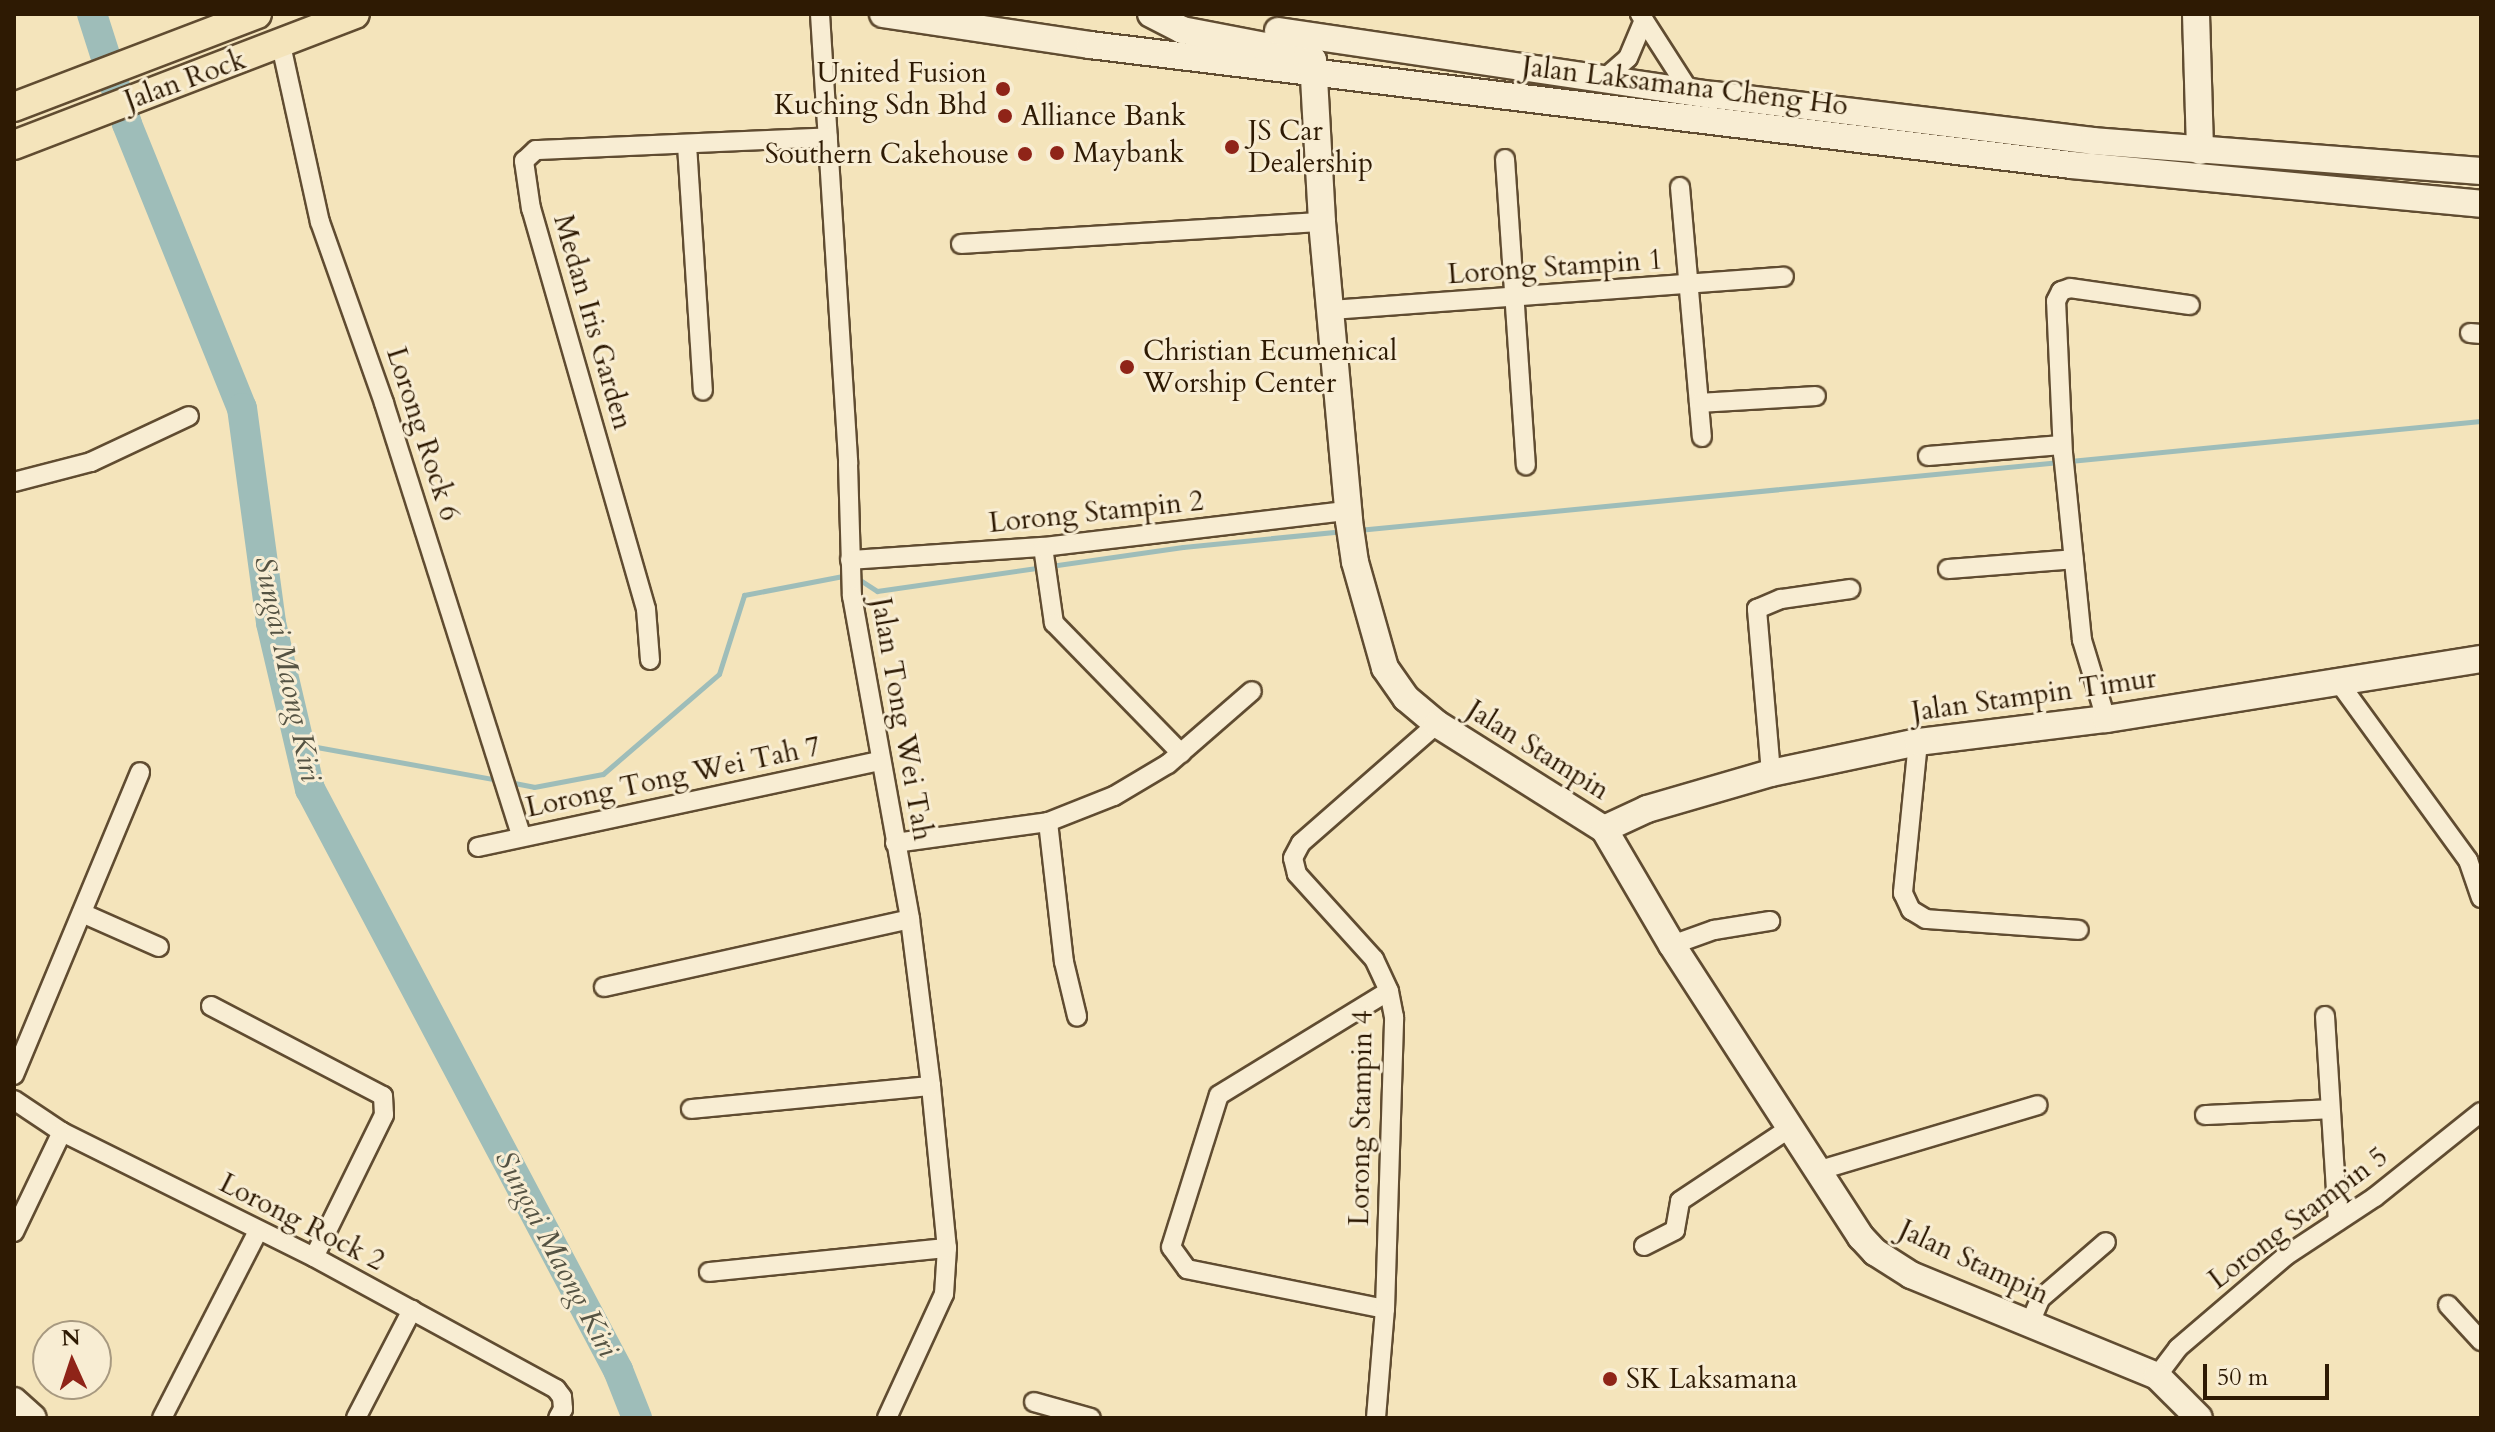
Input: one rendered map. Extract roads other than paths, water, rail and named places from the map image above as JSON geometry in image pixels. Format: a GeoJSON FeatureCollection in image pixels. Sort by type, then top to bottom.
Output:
{"type":"FeatureCollection","features":[{"type":"Feature","properties":{"kind":"main road","name":"Jalan Rock"},"geometry":{"type":"LineString","coordinates":[[14,107],[257,14]]}},
{"type":"Feature","properties":{"kind":"main road","name":"Jalan Rock"},"geometry":{"type":"LineString","coordinates":[[14,145],[281,45],[355,14]]}},
{"type":"Feature","properties":{"kind":"main road","name":"Jalan Laksamana Cheng Ho"},"geometry":{"type":"LineString","coordinates":[[883,14],[978,31],[2056,163],[2481,204]]}},
{"type":"Feature","properties":{"kind":"main road"},"geometry":{"type":"LineString","coordinates":[[1151,14],[1182,30],[1307,54],[1313,60],[1313,73]]}},
{"type":"Feature","properties":{"kind":"main road","name":"Jalan Laksamana Cheng Ho"},"geometry":{"type":"LineString","coordinates":[[1160,14],[1690,92],[2200,151],[2481,171]]}},
{"type":"Feature","properties":{"kind":"main road"},"geometry":{"type":"LineString","coordinates":[[2196,14],[2200,151]]}},
{"type":"Feature","properties":{"kind":"main road","name":"Jalan Stampin"},"geometry":{"type":"LineString","coordinates":[[1313,73],[1322,222],[1348,516],[1355,562],[1385,668],[1406,698],[1437,724],[1604,829],[1672,945],[1861,1237],[1891,1264],[2157,1376],[2199,1418]]}},
{"type":"Feature","properties":{"kind":"main road","name":"Jalan Stampin Timur"},"geometry":{"type":"LineString","coordinates":[[1604,829],[1647,809],[1771,773],[1918,742],[2106,719],[2340,684],[2481,659]]}},
{"type":"Feature","properties":{"kind":"main road"},"geometry":{"type":"LineString","coordinates":[[14,1401],[33,1418]]}},
{"type":"Feature","properties":{"kind":"street","name":"Jalan Tong Wei Tah"},"geometry":{"type":"LineString","coordinates":[[820,14],[848,464],[852,596],[910,919],[947,1248],[944,1294],[887,1418]]}},
{"type":"Feature","properties":{"kind":"street"},"geometry":{"type":"LineString","coordinates":[[1605,78],[1628,58],[1642,17]]}},
{"type":"Feature","properties":{"kind":"street"},"geometry":{"type":"LineString","coordinates":[[1642,17],[1690,92]]}},
{"type":"Feature","properties":{"kind":"street","name":"Lorong Rock 6"},"geometry":{"type":"LineString","coordinates":[[281,45],[320,222],[384,403],[522,837]]}},
{"type":"Feature","properties":{"kind":"street","name":"Medan Iris Garden"},"geometry":{"type":"LineString","coordinates":[[650,660],[646,609],[531,209],[524,161],[536,150],[828,137]]}},
{"type":"Feature","properties":{"kind":"street"},"geometry":{"type":"LineString","coordinates":[[687,145],[703,390]]}},
{"type":"Feature","properties":{"kind":"street"},"geometry":{"type":"LineString","coordinates":[[1505,159],[1526,465]]}},
{"type":"Feature","properties":{"kind":"street"},"geometry":{"type":"LineString","coordinates":[[1680,187],[1702,437]]}},
{"type":"Feature","properties":{"kind":"street"},"geometry":{"type":"LineString","coordinates":[[961,244],[1322,222]]}},
{"type":"Feature","properties":{"kind":"street","name":"Lorong Stampin 1"},"geometry":{"type":"LineString","coordinates":[[1330,310],[1784,277]]}},
{"type":"Feature","properties":{"kind":"street"},"geometry":{"type":"LineString","coordinates":[[2106,719],[2082,640],[2063,450],[2056,301],[2061,291],[2070,288],[2190,305]]}},
{"type":"Feature","properties":{"kind":"street"},"geometry":{"type":"LineString","coordinates":[[1699,403],[1816,396]]}},
{"type":"Feature","properties":{"kind":"street"},"geometry":{"type":"LineString","coordinates":[[14,482],[91,462],[189,416]]}},
{"type":"Feature","properties":{"kind":"street"},"geometry":{"type":"LineString","coordinates":[[1928,456],[2063,450]]}},
{"type":"Feature","properties":{"kind":"street","name":"Lorong Stampin 2"},"geometry":{"type":"LineString","coordinates":[[850,566],[1044,554],[1348,516]]}},
{"type":"Feature","properties":{"kind":"street"},"geometry":{"type":"LineString","coordinates":[[1044,554],[1054,623],[1181,753]]}},
{"type":"Feature","properties":{"kind":"street"},"geometry":{"type":"LineString","coordinates":[[1948,569],[2074,559]]}},
{"type":"Feature","properties":{"kind":"street"},"geometry":{"type":"LineString","coordinates":[[1771,773],[1757,609],[1781,599],[1850,589]]}},
{"type":"Feature","properties":{"kind":"street"},"geometry":{"type":"LineString","coordinates":[[2340,684],[2475,858],[2481,898]]}},
{"type":"Feature","properties":{"kind":"street"},"geometry":{"type":"LineString","coordinates":[[895,843],[1048,822],[1114,796],[1181,753],[1252,691]]}},
{"type":"Feature","properties":{"kind":"street","name":"Lorong Stampin 4"},"geometry":{"type":"LineString","coordinates":[[1376,1418],[1385,1309],[1394,1017],[1389,991],[1374,959],[1297,874],[1293,858],[1301,843],[1437,724]]}},
{"type":"Feature","properties":{"kind":"street"},"geometry":{"type":"LineString","coordinates":[[1918,742],[1903,893],[1911,910],[1926,919],[2079,930]]}},
{"type":"Feature","properties":{"kind":"street","name":"Lorong Tong Wei Tah 7"},"geometry":{"type":"LineString","coordinates":[[478,847],[880,761]]}},
{"type":"Feature","properties":{"kind":"street"},"geometry":{"type":"LineString","coordinates":[[14,1075],[140,772]]}},
{"type":"Feature","properties":{"kind":"street"},"geometry":{"type":"LineString","coordinates":[[1048,822],[1064,962],[1077,1016]]}},
{"type":"Feature","properties":{"kind":"street"},"geometry":{"type":"LineString","coordinates":[[82,913],[159,947]]}},
{"type":"Feature","properties":{"kind":"street"},"geometry":{"type":"LineString","coordinates":[[604,987],[910,919]]}},
{"type":"Feature","properties":{"kind":"street"},"geometry":{"type":"LineString","coordinates":[[1672,945],[1714,930],[1770,921]]}},
{"type":"Feature","properties":{"kind":"street"},"geometry":{"type":"LineString","coordinates":[[1385,1309],[1187,1269],[1171,1247],[1219,1095],[1389,991]]}},
{"type":"Feature","properties":{"kind":"street"},"geometry":{"type":"LineString","coordinates":[[211,1006],[383,1096],[384,1115],[314,1257]]}},
{"type":"Feature","properties":{"kind":"street"},"geometry":{"type":"LineString","coordinates":[[2325,1016],[2338,1221]]}},
{"type":"Feature","properties":{"kind":"street"},"geometry":{"type":"LineString","coordinates":[[691,1109],[931,1086]]}},
{"type":"Feature","properties":{"kind":"street","name":"Lorong Rock 2"},"geometry":{"type":"LineString","coordinates":[[14,1100],[62,1132],[314,1257],[556,1389],[562,1397],[563,1409],[558,1418]]}},
{"type":"Feature","properties":{"kind":"street"},"geometry":{"type":"LineString","coordinates":[[1820,1170],[2038,1105]]}},
{"type":"Feature","properties":{"kind":"street"},"geometry":{"type":"LineString","coordinates":[[2205,1115],[2330,1109]]}},
{"type":"Feature","properties":{"kind":"street","name":"Lorong Stampin 5"},"geometry":{"type":"LineString","coordinates":[[2157,1376],[2178,1348],[2287,1255],[2375,1197],[2481,1112]]}},
{"type":"Feature","properties":{"kind":"street"},"geometry":{"type":"LineString","coordinates":[[1644,1246],[1675,1230],[1680,1201],[1790,1128]]}},
{"type":"Feature","properties":{"kind":"street"},"geometry":{"type":"LineString","coordinates":[[14,1232],[62,1132]]}},
{"type":"Feature","properties":{"kind":"street"},"geometry":{"type":"LineString","coordinates":[[162,1418],[258,1231]]}},
{"type":"Feature","properties":{"kind":"street"},"geometry":{"type":"LineString","coordinates":[[2030,1323],[2040,1299],[2106,1242]]}},
{"type":"Feature","properties":{"kind":"street"},"geometry":{"type":"LineString","coordinates":[[709,1272],[947,1248]]}},
{"type":"Feature","properties":{"kind":"street"},"geometry":{"type":"LineString","coordinates":[[2448,1305],[2481,1341]]}},
{"type":"Feature","properties":{"kind":"street"},"geometry":{"type":"LineString","coordinates":[[356,1418],[412,1310]]}},
{"type":"Feature","properties":{"kind":"street"},"geometry":{"type":"LineString","coordinates":[[1034,1402],[1091,1418]]}},
{"type":"Feature","properties":{"kind":"waterway","name":"Sungai Maong Kiri"},"geometry":{"type":"LineString","coordinates":[[92,14],[127,124],[242,408],[271,623],[310,789],[618,1370],[637,1418]]}},
{"type":"Feature","properties":{"kind":"waterway"},"geometry":{"type":"LineString","coordinates":[[1358,530],[2481,421]]}},
{"type":"Feature","properties":{"kind":"waterway"},"geometry":{"type":"LineString","coordinates":[[857,578],[877,591],[1183,547],[1344,531]]}},
{"type":"Feature","properties":{"kind":"waterway"},"geometry":{"type":"LineString","coordinates":[[509,782],[534,787],[603,774],[719,674],[744,595],[848,575]]}},
{"type":"Feature","properties":{"kind":"waterway"},"geometry":{"type":"LineString","coordinates":[[300,744],[499,780]]}},
{"type":"Feature","properties":{"kind":"place","name":"United Fusion Kuching Sdn Bhd"},"geometry":{"type":"Point","coordinates":[1003,89]}},
{"type":"Feature","properties":{"kind":"place","name":"Alliance Bank"},"geometry":{"type":"Point","coordinates":[1005,116]}},
{"type":"Feature","properties":{"kind":"place","name":"JS Car Dealership"},"geometry":{"type":"Point","coordinates":[1232,147]}},
{"type":"Feature","properties":{"kind":"place","name":"Maybank"},"geometry":{"type":"Point","coordinates":[1057,153]}},
{"type":"Feature","properties":{"kind":"place","name":"Southern Cakehouse"},"geometry":{"type":"Point","coordinates":[1025,154]}},
{"type":"Feature","properties":{"kind":"place","name":"Christian Ecumenical Worship Center"},"geometry":{"type":"Point","coordinates":[1127,367]}},
{"type":"Feature","properties":{"kind":"place","name":"SK Laksamana"},"geometry":{"type":"Point","coordinates":[1610,1379]}}]}
